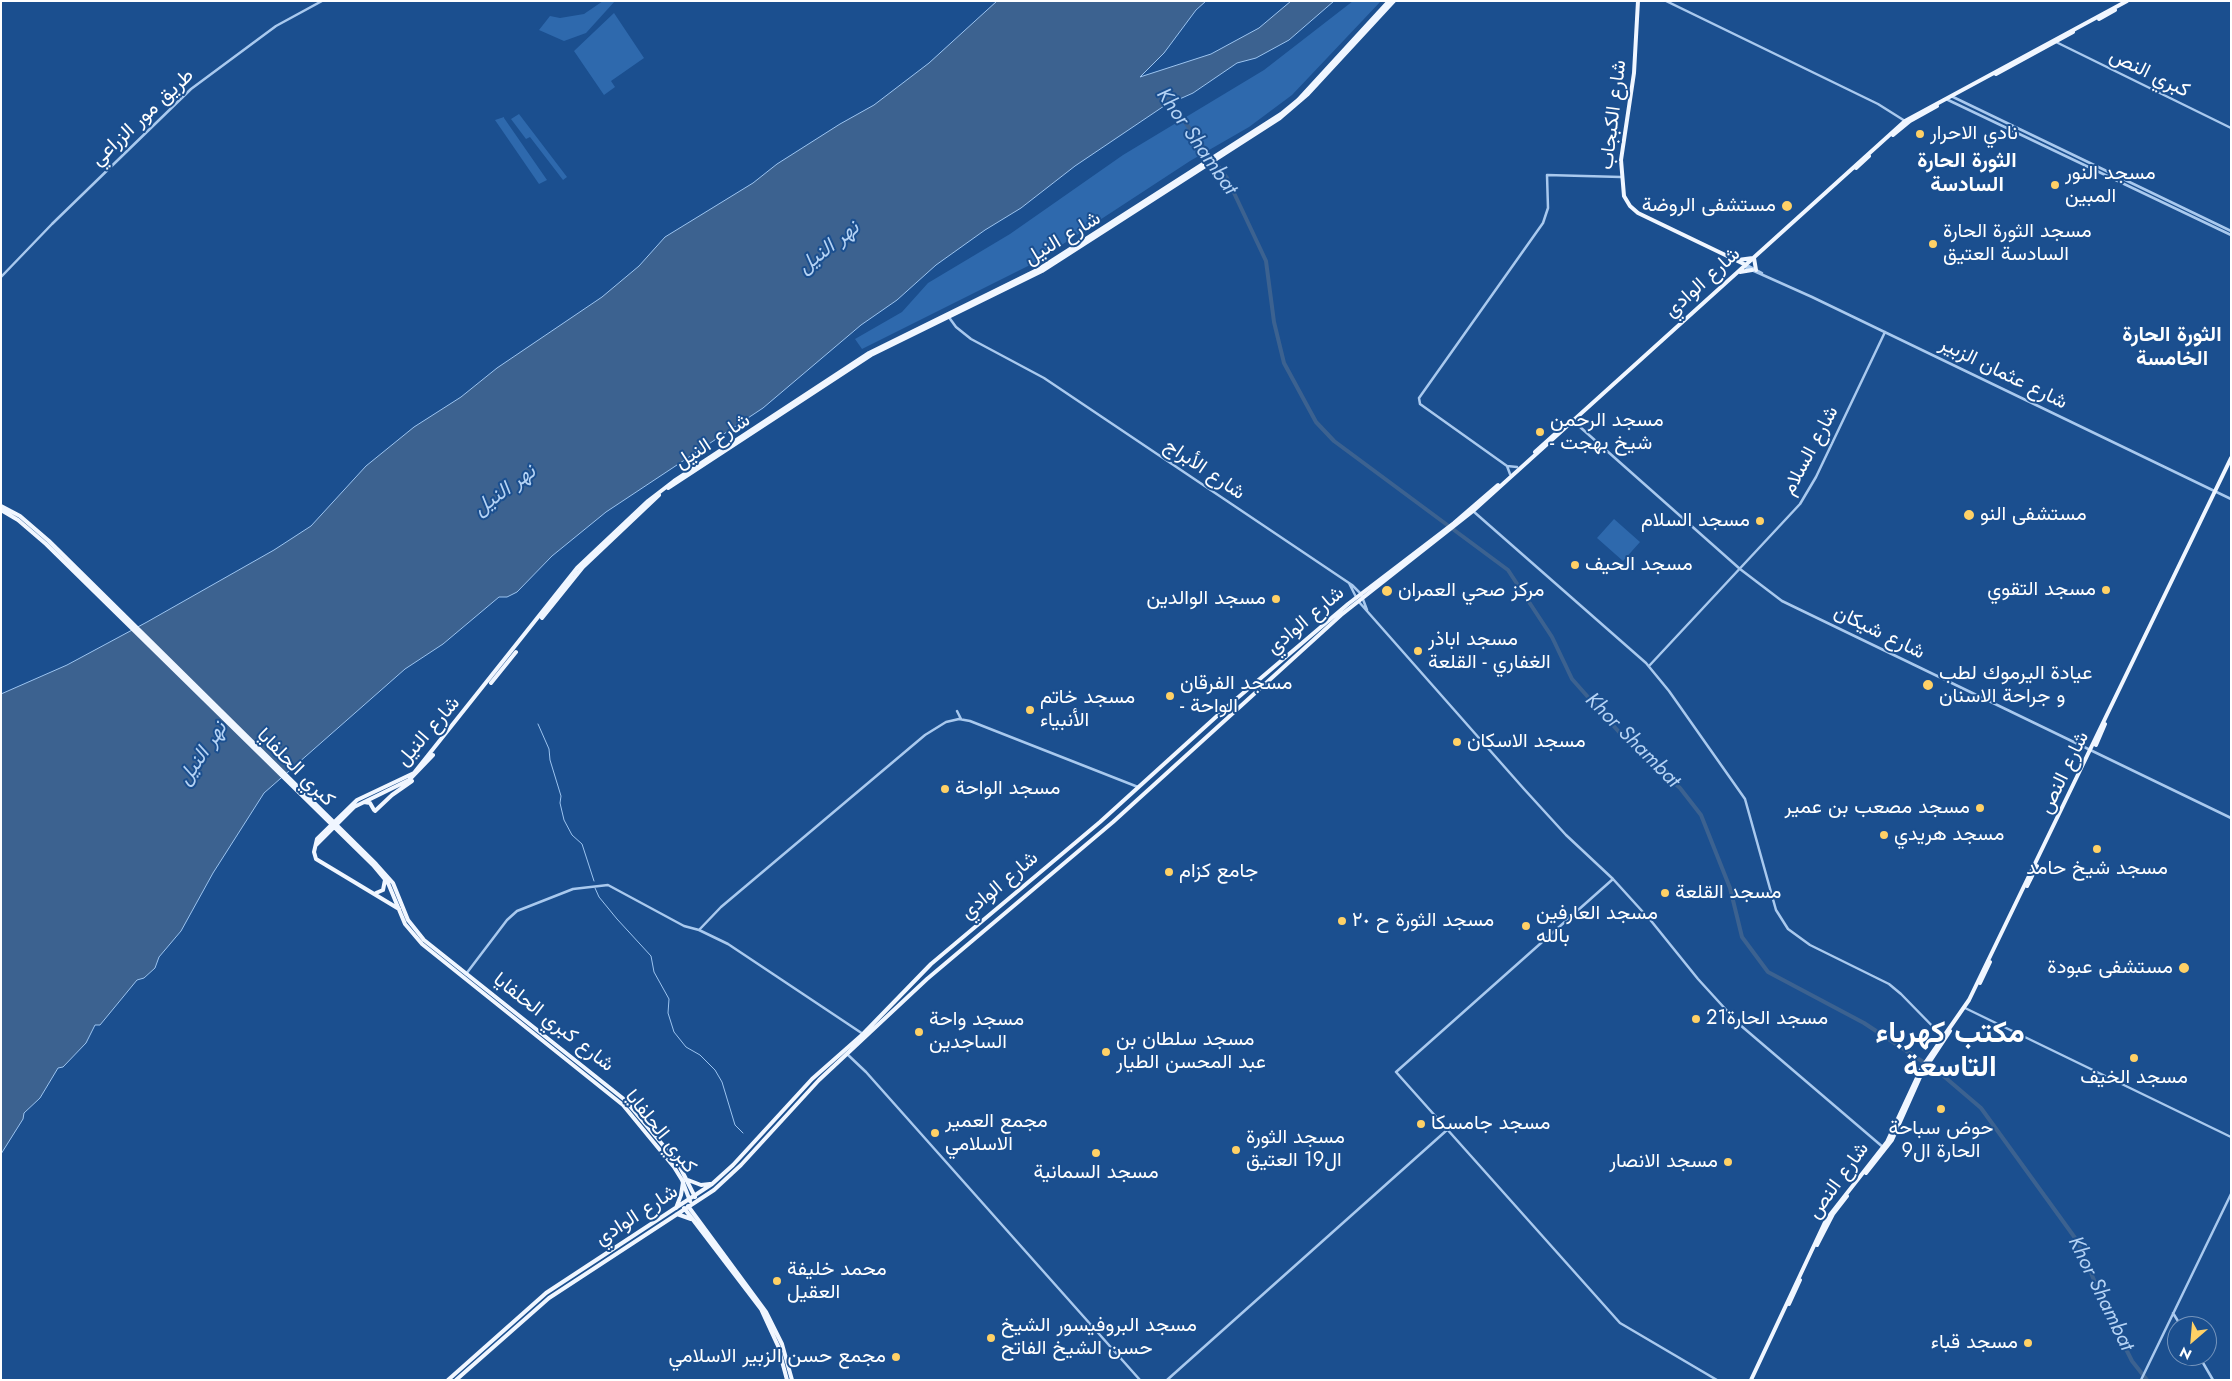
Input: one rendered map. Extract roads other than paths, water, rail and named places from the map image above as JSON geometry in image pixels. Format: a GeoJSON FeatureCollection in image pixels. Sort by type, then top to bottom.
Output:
{"type":"FeatureCollection","features":[{"type":"Feature","properties":{"kind":"main road"},"geometry":{"type":"LineString","coordinates":[[1220,155],[1281,114],[1298,100],[1390,1]]}},
{"type":"Feature","properties":{"kind":"main road"},"geometry":{"type":"LineString","coordinates":[[1220,155],[1294,108],[1394,1]]}},
{"type":"Feature","properties":{"kind":"main road","name":"شارع الكبجاب"},"geometry":{"type":"LineString","coordinates":[[1638,1],[1634,73],[1623,141],[1621,177],[1624,196],[1633,209],[1737,262]]}},
{"type":"Feature","properties":{"kind":"main road","name":"شارع الوادي"},"geometry":{"type":"LineString","coordinates":[[1952,96],[2128,1]]}},
{"type":"Feature","properties":{"kind":"main road","name":"شارع الوادي"},"geometry":{"type":"LineString","coordinates":[[1850,172],[1904,121],[2132,1]]}},
{"type":"Feature","properties":{"kind":"main road","name":"شارع الوادي"},"geometry":{"type":"LineString","coordinates":[[1455,524],[1905,124],[1946,99]]}},
{"type":"Feature","properties":{"kind":"main road","name":"شارع النيل"},"geometry":{"type":"LineString","coordinates":[[316,845],[319,836],[352,804],[380,788],[414,773],[577,568],[658,493],[871,355],[948,315],[1042,271],[1220,155]]}},
{"type":"Feature","properties":{"kind":"main road"},"geometry":{"type":"LineString","coordinates":[[1754,258],[1754,270],[1739,272],[1737,262],[1754,258]]}},
{"type":"Feature","properties":{"kind":"main road"},"geometry":{"type":"LineString","coordinates":[[1737,262],[1746,266]]}},
{"type":"Feature","properties":{"kind":"main road","name":"شارع الوادي"},"geometry":{"type":"LineString","coordinates":[[616,1250],[712,1184],[733,1165],[812,1079],[863,1034],[914,979],[1100,822],[1179,750],[1357,599],[1473,511],[1573,419]]}},
{"type":"Feature","properties":{"kind":"main road","name":"شارع النص"},"geometry":{"type":"LineString","coordinates":[[2216,492],[2231,458]]}},
{"type":"Feature","properties":{"kind":"main road","name":"شارع النيل"},"geometry":{"type":"LineString","coordinates":[[316,845],[359,803],[406,782],[418,773],[583,567],[656,497],[707,461]]}},
{"type":"Feature","properties":{"kind":"main road","name":"شارع النص"},"geometry":{"type":"LineString","coordinates":[[1753,1380],[1830,1219],[1897,1131],[1922,1070],[1966,1007],[2231,462]]}},
{"type":"Feature","properties":{"kind":"main road"},"geometry":{"type":"LineString","coordinates":[[1,506],[31,525],[123,617]]}},
{"type":"Feature","properties":{"kind":"main road"},"geometry":{"type":"LineString","coordinates":[[1,510],[29,528],[123,617]]}},
{"type":"Feature","properties":{"kind":"main road","name":"شارع الوادي"},"geometry":{"type":"LineString","coordinates":[[448,1380],[546,1293],[690,1206],[733,1173],[818,1080],[928,978],[1104,830],[1357,599]]}},
{"type":"Feature","properties":{"kind":"main road","name":"كبري الحلفايا"},"geometry":{"type":"LineString","coordinates":[[123,617],[384,875],[405,924],[422,944],[625,1104]]}},
{"type":"Feature","properties":{"kind":"main road"},"geometry":{"type":"LineString","coordinates":[[1179,750],[1184,757]]}},
{"type":"Feature","properties":{"kind":"main road"},"geometry":{"type":"LineString","coordinates":[[1172,757],[1177,758],[1178,764]]}},
{"type":"Feature","properties":{"kind":"main road"},"geometry":{"type":"LineString","coordinates":[[359,803],[370,803],[375,811],[392,795],[413,780],[418,773]]}},
{"type":"Feature","properties":{"kind":"main road"},"geometry":{"type":"LineString","coordinates":[[1100,822],[1100,828],[1104,830]]}},
{"type":"Feature","properties":{"kind":"main road"},"geometry":{"type":"LineString","coordinates":[[1093,828],[1098,830],[1099,834]]}},
{"type":"Feature","properties":{"kind":"main road"},"geometry":{"type":"LineString","coordinates":[[316,845],[314,852],[316,858],[399,909]]}},
{"type":"Feature","properties":{"kind":"main road"},"geometry":{"type":"LineString","coordinates":[[374,892],[378,893],[383,890],[384,875]]}},
{"type":"Feature","properties":{"kind":"main road","name":"شارع كبري الحلفايا"},"geometry":{"type":"LineString","coordinates":[[384,875],[396,890],[414,930],[632,1111],[670,1154],[694,1196],[690,1206]]}},
{"type":"Feature","properties":{"kind":"main road"},"geometry":{"type":"LineString","coordinates":[[999,907],[1004,914]]}},
{"type":"Feature","properties":{"kind":"main road"},"geometry":{"type":"LineString","coordinates":[[992,912],[997,914],[998,919]]}},
{"type":"Feature","properties":{"kind":"main road"},"geometry":{"type":"LineString","coordinates":[[778,1116],[782,1120]]}},
{"type":"Feature","properties":{"kind":"main road"},"geometry":{"type":"LineString","coordinates":[[676,1208],[686,1181],[701,1185],[712,1184]]}},
{"type":"Feature","properties":{"kind":"main road","name":"كبري الحلفايا"},"geometry":{"type":"LineString","coordinates":[[686,1181],[686,1202],[690,1206]]}},
{"type":"Feature","properties":{"kind":"main road"},"geometry":{"type":"LineString","coordinates":[[690,1206],[693,1221],[753,1298],[780,1345],[787,1380]]}},
{"type":"Feature","properties":{"kind":"main road"},"geometry":{"type":"LineString","coordinates":[[690,1206],[756,1297],[780,1345],[792,1380]]}},
{"type":"Feature","properties":{"kind":"main road"},"geometry":{"type":"LineString","coordinates":[[676,1214],[693,1221]]}},
{"type":"Feature","properties":{"kind":"main road","name":"شارع الوادي"},"geometry":{"type":"LineString","coordinates":[[456,1380],[540,1304],[608,1255]]}},
{"type":"Feature","properties":{"kind":"street","name":"طريق مور الزراعي"},"geometry":{"type":"LineString","coordinates":[[1,277],[52,224],[191,89],[276,26],[322,1]]}},
{"type":"Feature","properties":{"kind":"street"},"geometry":{"type":"LineString","coordinates":[[1666,1],[1895,114],[1904,121]]}},
{"type":"Feature","properties":{"kind":"street","name":"كبري النص"},"geometry":{"type":"LineString","coordinates":[[2056,42],[2231,128]]}},
{"type":"Feature","properties":{"kind":"street"},"geometry":{"type":"LineString","coordinates":[[1952,96],[2231,231]]}},
{"type":"Feature","properties":{"kind":"street"},"geometry":{"type":"LineString","coordinates":[[1946,99],[2231,236]]}},
{"type":"Feature","properties":{"kind":"street"},"geometry":{"type":"LineString","coordinates":[[1517,467],[1508,466],[1420,404],[1420,398],[1543,223],[1548,208],[1548,175],[1621,177]]}},
{"type":"Feature","properties":{"kind":"street","name":"شارع عثمان الزبير"},"geometry":{"type":"LineString","coordinates":[[1746,266],[2231,498]]}},
{"type":"Feature","properties":{"kind":"street","name":"شارع الأبراج"},"geometry":{"type":"LineString","coordinates":[[948,315],[956,327],[971,339],[1044,378],[1349,583],[1362,596]]}},
{"type":"Feature","properties":{"kind":"street","name":"شارع السلام"},"geometry":{"type":"LineString","coordinates":[[1649,666],[1796,509],[1808,493],[1885,332]]}},
{"type":"Feature","properties":{"kind":"street","name":"شارع شيكان"},"geometry":{"type":"LineString","coordinates":[[1573,419],[1740,569],[1762,587],[1789,604],[2231,818]]}},
{"type":"Feature","properties":{"kind":"street"},"geometry":{"type":"LineString","coordinates":[[1508,466],[1510,474]]}},
{"type":"Feature","properties":{"kind":"street"},"geometry":{"type":"LineString","coordinates":[[1473,511],[1649,666],[1695,726],[1745,799],[1776,910],[1788,929],[1810,946],[1889,984],[1943,1038]]}},
{"type":"Feature","properties":{"kind":"street"},"geometry":{"type":"LineString","coordinates":[[1349,583],[1357,599],[1524,790],[1566,835],[1613,879],[1672,944],[1711,995],[1739,1024],[1884,1148]]}},
{"type":"Feature","properties":{"kind":"street"},"geometry":{"type":"LineString","coordinates":[[1362,596],[1368,612]]}},
{"type":"Feature","properties":{"kind":"street"},"geometry":{"type":"LineString","coordinates":[[957,711],[958,716],[962,719],[1138,788]]}},
{"type":"Feature","properties":{"kind":"street"},"geometry":{"type":"LineString","coordinates":[[699,930],[721,907],[925,735],[943,724],[962,719]]}},
{"type":"Feature","properties":{"kind":"street"},"geometry":{"type":"LineString","coordinates":[[1613,879],[1396,1072],[1620,1323],[1717,1380]]}},
{"type":"Feature","properties":{"kind":"street"},"geometry":{"type":"LineString","coordinates":[[466,974],[514,913],[579,887],[612,886],[684,926],[699,930],[750,958],[863,1034]]}},
{"type":"Feature","properties":{"kind":"street"},"geometry":{"type":"LineString","coordinates":[[1966,1007],[2231,1137]]}},
{"type":"Feature","properties":{"kind":"street"},"geometry":{"type":"LineString","coordinates":[[847,1054],[866,1072],[1140,1380]]}},
{"type":"Feature","properties":{"kind":"street"},"geometry":{"type":"LineString","coordinates":[[1167,1380],[1447,1130]]}},
{"type":"Feature","properties":{"kind":"street"},"geometry":{"type":"LineString","coordinates":[[2141,1380],[2231,1194]]}},
{"type":"Feature","properties":{"kind":"street"},"geometry":{"type":"LineString","coordinates":[[2205,1366],[2213,1380]]}},
{"type":"Feature","properties":{"kind":"water","name":"نهر النيل"},"geometry":{"type":"Polygon","coordinates":[[[997,1],[1206,1],[1196,10],[1164,53],[1140,77],[1211,54],[1259,28],[1291,1],[1334,1],[1289,40],[1256,58],[1237,63],[1193,93],[1164,106],[1075,166],[1021,208],[985,230],[936,265],[897,300],[861,325],[763,408],[606,512],[552,556],[517,592],[507,597],[499,597],[443,644],[405,669],[264,793],[213,873],[181,931],[159,957],[155,968],[144,978],[137,980],[100,1025],[95,1025],[86,1043],[63,1067],[58,1068],[40,1098],[24,1113],[23,1119],[1,1154],[1,694],[67,665],[147,622],[274,550],[311,526],[366,466],[414,427],[461,397],[497,368],[602,297],[639,266],[665,237],[753,183],[777,164],[840,124],[874,105],[929,63],[997,1]]]}},
{"type":"Feature","properties":{"kind":"waterway","name":"Khor Shambat"},"geometry":{"type":"LineString","coordinates":[[1169,101],[1227,178],[1266,261],[1274,322],[1284,363],[1316,422],[1334,441],[1508,570],[1552,637],[1572,679],[1627,741],[1680,788],[1701,815],[1730,888],[1742,937],[1768,972],[1864,1023],[1940,1073],[1981,1108],[2078,1242],[2107,1311],[2132,1361],[2147,1380]]}},
{"type":"Feature","properties":{"kind":"waterway"},"geometry":{"type":"LineString","coordinates":[[538,724],[549,749],[550,760],[561,796],[560,803],[564,820],[572,835],[582,844],[594,881]]}},
{"type":"Feature","properties":{"kind":"waterway"},"geometry":{"type":"LineString","coordinates":[[595,888],[599,897],[617,919],[651,956],[654,972],[669,999],[668,1013],[674,1032],[686,1047],[700,1055],[715,1070],[722,1082],[735,1125],[743,1133]]}},
{"type":"Feature","properties":{"kind":"place","name":"نادي الاحرار"},"geometry":{"type":"Point","coordinates":[1920,134]}},
{"type":"Feature","properties":{"kind":"place","name":"مسجد النور المبين"},"geometry":{"type":"Point","coordinates":[2055,185]}},
{"type":"Feature","properties":{"kind":"place","name":"مستشفى الروضة"},"geometry":{"type":"Point","coordinates":[1787,206]}},
{"type":"Feature","properties":{"kind":"place","name":"مسجد الثورة الحارة السادسة العتيق"},"geometry":{"type":"Point","coordinates":[1933,244]}},
{"type":"Feature","properties":{"kind":"place","name":"مسجد الرحمن - شيخ بهجت"},"geometry":{"type":"Point","coordinates":[1540,432]}},
{"type":"Feature","properties":{"kind":"place","name":"مستشفى النو"},"geometry":{"type":"Point","coordinates":[1969,515]}},
{"type":"Feature","properties":{"kind":"place","name":"مسجد السلام"},"geometry":{"type":"Point","coordinates":[1760,521]}},
{"type":"Feature","properties":{"kind":"place","name":"مسجد الحيف"},"geometry":{"type":"Point","coordinates":[1575,565]}},
{"type":"Feature","properties":{"kind":"place","name":"مسجد التقوي"},"geometry":{"type":"Point","coordinates":[2106,590]}},
{"type":"Feature","properties":{"kind":"place","name":"مركز صحي العمران"},"geometry":{"type":"Point","coordinates":[1387,591]}},
{"type":"Feature","properties":{"kind":"place","name":"مسجد الوالدين"},"geometry":{"type":"Point","coordinates":[1276,599]}},
{"type":"Feature","properties":{"kind":"place","name":"مسجد اباذر الغفاري - القلعة"},"geometry":{"type":"Point","coordinates":[1418,651]}},
{"type":"Feature","properties":{"kind":"place","name":"عيادة اليرموك لطب و جراحة الاسنان"},"geometry":{"type":"Point","coordinates":[1928,685]}},
{"type":"Feature","properties":{"kind":"place","name":"مسجد الفرقان - الواحة"},"geometry":{"type":"Point","coordinates":[1170,696]}},
{"type":"Feature","properties":{"kind":"place","name":"مسجد خاتم الأنبياء"},"geometry":{"type":"Point","coordinates":[1030,710]}},
{"type":"Feature","properties":{"kind":"place","name":"مسجد الاسكان"},"geometry":{"type":"Point","coordinates":[1457,742]}},
{"type":"Feature","properties":{"kind":"place","name":"مسجد الواحة"},"geometry":{"type":"Point","coordinates":[945,789]}},
{"type":"Feature","properties":{"kind":"place","name":"مسجد مصعب بن عمير"},"geometry":{"type":"Point","coordinates":[1980,808]}},
{"type":"Feature","properties":{"kind":"place","name":"مسجد هريدي"},"geometry":{"type":"Point","coordinates":[1884,835]}},
{"type":"Feature","properties":{"kind":"place","name":"مسجد شيخ حامد"},"geometry":{"type":"Point","coordinates":[2097,849]}},
{"type":"Feature","properties":{"kind":"place","name":"جامع كزام"},"geometry":{"type":"Point","coordinates":[1169,872]}},
{"type":"Feature","properties":{"kind":"place","name":"مسجد القلعة"},"geometry":{"type":"Point","coordinates":[1665,893]}},
{"type":"Feature","properties":{"kind":"place","name":"مسجد الثورة ح ٢٠"},"geometry":{"type":"Point","coordinates":[1342,921]}},
{"type":"Feature","properties":{"kind":"place","name":"مسجد العارفين بالله"},"geometry":{"type":"Point","coordinates":[1526,926]}},
{"type":"Feature","properties":{"kind":"place","name":"مستشفى عبودة"},"geometry":{"type":"Point","coordinates":[2184,968]}},
{"type":"Feature","properties":{"kind":"place","name":"مسجد الحارة21"},"geometry":{"type":"Point","coordinates":[1696,1019]}},
{"type":"Feature","properties":{"kind":"place","name":"مسجد واحة الساجدين"},"geometry":{"type":"Point","coordinates":[919,1032]}},
{"type":"Feature","properties":{"kind":"place","name":"مسجد سلطان بن عبد المحسن الطيار"},"geometry":{"type":"Point","coordinates":[1106,1052]}},
{"type":"Feature","properties":{"kind":"place","name":"مسجد الخيف"},"geometry":{"type":"Point","coordinates":[2134,1058]}},
{"type":"Feature","properties":{"kind":"place","name":"حوض سباحة الحارة ال9"},"geometry":{"type":"Point","coordinates":[1941,1109]}},
{"type":"Feature","properties":{"kind":"place","name":"مسجد جامسكا"},"geometry":{"type":"Point","coordinates":[1421,1124]}},
{"type":"Feature","properties":{"kind":"place","name":"مجمع العمير الاسلامي"},"geometry":{"type":"Point","coordinates":[935,1133]}},
{"type":"Feature","properties":{"kind":"place","name":"مسجد الثورة ال19 العتيق"},"geometry":{"type":"Point","coordinates":[1236,1150]}},
{"type":"Feature","properties":{"kind":"place","name":"مسجد السمانية"},"geometry":{"type":"Point","coordinates":[1096,1153]}},
{"type":"Feature","properties":{"kind":"place","name":"مسجد الانصار"},"geometry":{"type":"Point","coordinates":[1728,1162]}},
{"type":"Feature","properties":{"kind":"place","name":"محمد خليفة العقيل"},"geometry":{"type":"Point","coordinates":[777,1281]}},
{"type":"Feature","properties":{"kind":"place","name":"مسجد البروفيسور الشيخ حسن الشيخ الفاتح"},"geometry":{"type":"Point","coordinates":[991,1338]}},
{"type":"Feature","properties":{"kind":"place","name":"مسجد قباء"},"geometry":{"type":"Point","coordinates":[2028,1343]}},
{"type":"Feature","properties":{"kind":"place","name":"مجمع حسن الزبير الاسلامي"},"geometry":{"type":"Point","coordinates":[896,1357]}},
{"type":"Feature","properties":{"kind":"district","name":"الثورة الحارة السادسة"},"geometry":{"type":"Point","coordinates":[1967,174]}},
{"type":"Feature","properties":{"kind":"district","name":"الثورة الحارة الخامسة"},"geometry":{"type":"Point","coordinates":[2172,348]}},
{"type":"Feature","properties":{"kind":"district","name":"مكتب كهرباء التاسعة"},"geometry":{"type":"Point","coordinates":[1950,1052]}}]}
